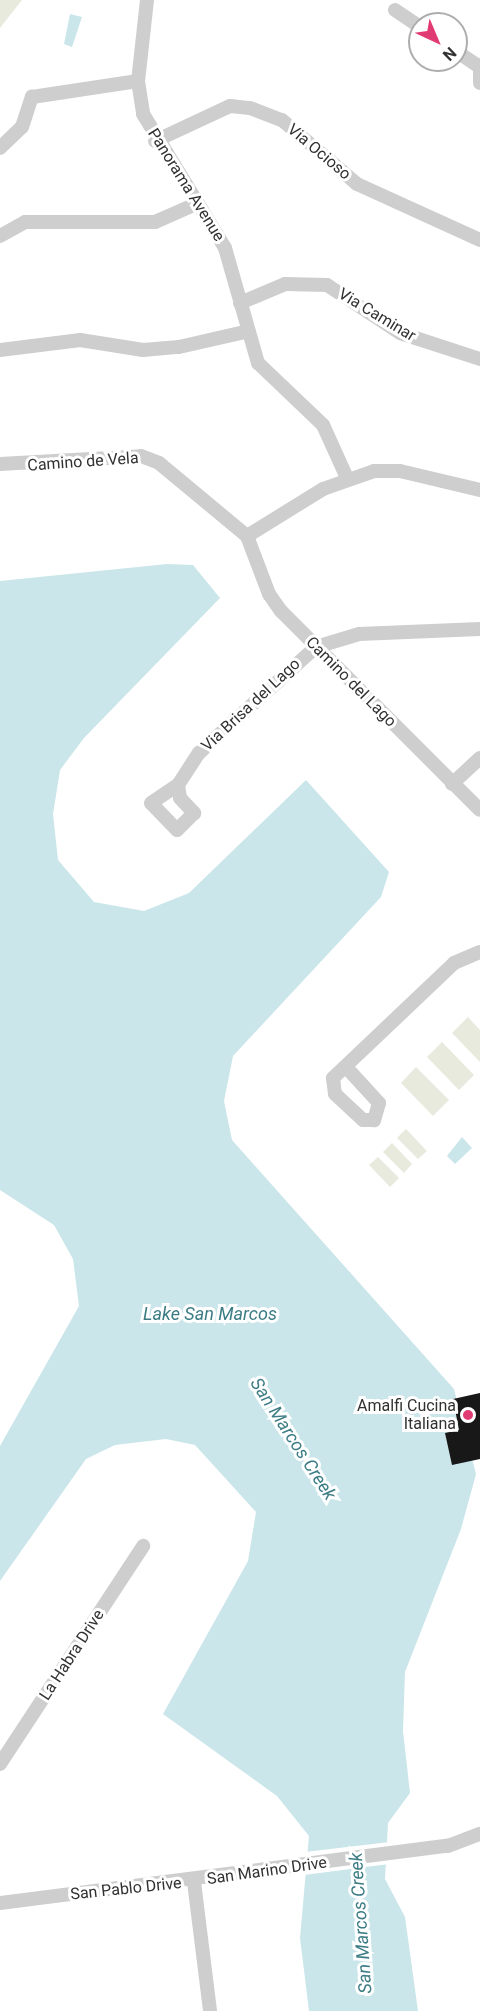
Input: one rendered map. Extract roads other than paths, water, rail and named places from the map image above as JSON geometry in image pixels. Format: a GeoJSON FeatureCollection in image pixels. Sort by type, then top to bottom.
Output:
{"type":"FeatureCollection","features":[{"type":"Feature","properties":{"kind":"street","name":"Panorama Avenue"},"geometry":{"type":"LineString","coordinates":[[147,0],[138,81],[143,114],[155,141],[225,248],[240,303],[245,332],[265,371],[323,425],[347,478]]}},
{"type":"Feature","properties":{"kind":"street"},"geometry":{"type":"LineString","coordinates":[[395,10],[408,19]]}},
{"type":"Feature","properties":{"kind":"street"},"geometry":{"type":"LineString","coordinates":[[479,65],[480,83]]}},
{"type":"Feature","properties":{"kind":"street"},"geometry":{"type":"LineString","coordinates":[[0,148],[22,127],[32,96],[138,81]]}},
{"type":"Feature","properties":{"kind":"street","name":"Via Ocioso"},"geometry":{"type":"LineString","coordinates":[[155,141],[230,106],[250,108],[282,120],[357,184],[480,240]]}},
{"type":"Feature","properties":{"kind":"street"},"geometry":{"type":"LineString","coordinates":[[0,236],[25,222],[155,222],[196,204]]}},
{"type":"Feature","properties":{"kind":"street","name":"Via Caminar"},"geometry":{"type":"LineString","coordinates":[[240,303],[285,284],[327,285],[400,333],[480,359]]}},
{"type":"Feature","properties":{"kind":"street"},"geometry":{"type":"LineString","coordinates":[[0,350],[80,340],[170,348],[245,332]]}},
{"type":"Feature","properties":{"kind":"street","name":"Camino de Vela"},"geometry":{"type":"LineString","coordinates":[[0,464],[141,456],[159,463],[247,536]]}},
{"type":"Feature","properties":{"kind":"street"},"geometry":{"type":"LineString","coordinates":[[247,536],[347,478],[400,471],[480,490]]}},
{"type":"Feature","properties":{"kind":"street","name":"Camino del Lago"},"geometry":{"type":"LineString","coordinates":[[247,536],[269,594],[316,647],[480,810]]}},
{"type":"Feature","properties":{"kind":"street","name":"Via Brisa del Lago"},"geometry":{"type":"LineString","coordinates":[[178,785],[199,753],[316,647],[359,634],[480,629]]}},
{"type":"Feature","properties":{"kind":"street"},"geometry":{"type":"LineString","coordinates":[[452,784],[480,758]]}},
{"type":"Feature","properties":{"kind":"street"},"geometry":{"type":"LineString","coordinates":[[346,1067],[454,963],[480,952]]}},
{"type":"Feature","properties":{"kind":"street","name":"La Habra Drive"},"geometry":{"type":"LineString","coordinates":[[0,1764],[143,1546]]}},
{"type":"Feature","properties":{"kind":"street","name":"San Marino Drive"},"geometry":{"type":"LineString","coordinates":[[194,1882],[448,1846],[480,1834]]}},
{"type":"Feature","properties":{"kind":"street","name":"San Pablo Drive"},"geometry":{"type":"LineString","coordinates":[[0,1903],[194,1882],[210,2011]]}},
{"type":"Feature","properties":{"kind":"water"},"geometry":{"type":"Polygon","coordinates":[[[70,14],[82,17],[72,47],[64,44],[70,14]]]}},
{"type":"Feature","properties":{"kind":"water","name":"Lake San Marcos"},"geometry":{"type":"Polygon","coordinates":[[[167,564],[193,565],[220,598],[84,738],[60,770],[53,814],[58,860],[94,902],[144,911],[189,893],[306,780],[389,872],[381,897],[233,1056],[224,1101],[232,1140],[454,1389],[476,1474],[461,1529],[405,1672],[403,1731],[410,1793],[388,1823],[385,1879],[405,1917],[418,2011],[309,2011],[300,1938],[309,1836],[277,1796],[163,1714],[248,1561],[256,1512],[195,1445],[166,1439],[115,1445],[86,1459],[0,1581],[0,1446],[79,1306],[73,1259],[54,1225],[0,1190],[0,581],[167,564]]]}},
{"type":"Feature","properties":{"kind":"water"},"geometry":{"type":"Polygon","coordinates":[[[462,1137],[472,1148],[455,1164],[447,1156],[462,1137]]]}},
{"type":"Feature","properties":{"kind":"place","name":"Amalfi Cucina Italiana"},"geometry":{"type":"Point","coordinates":[468,1415]}},
{"type":"Feature","properties":{"kind":"water label","name":"San Marcos Creek"},"geometry":{"type":"Point","coordinates":[293,1439]}},
{"type":"Feature","properties":{"kind":"water label","name":"San Marcos Creek"},"geometry":{"type":"Point","coordinates":[361,1923]}}]}
